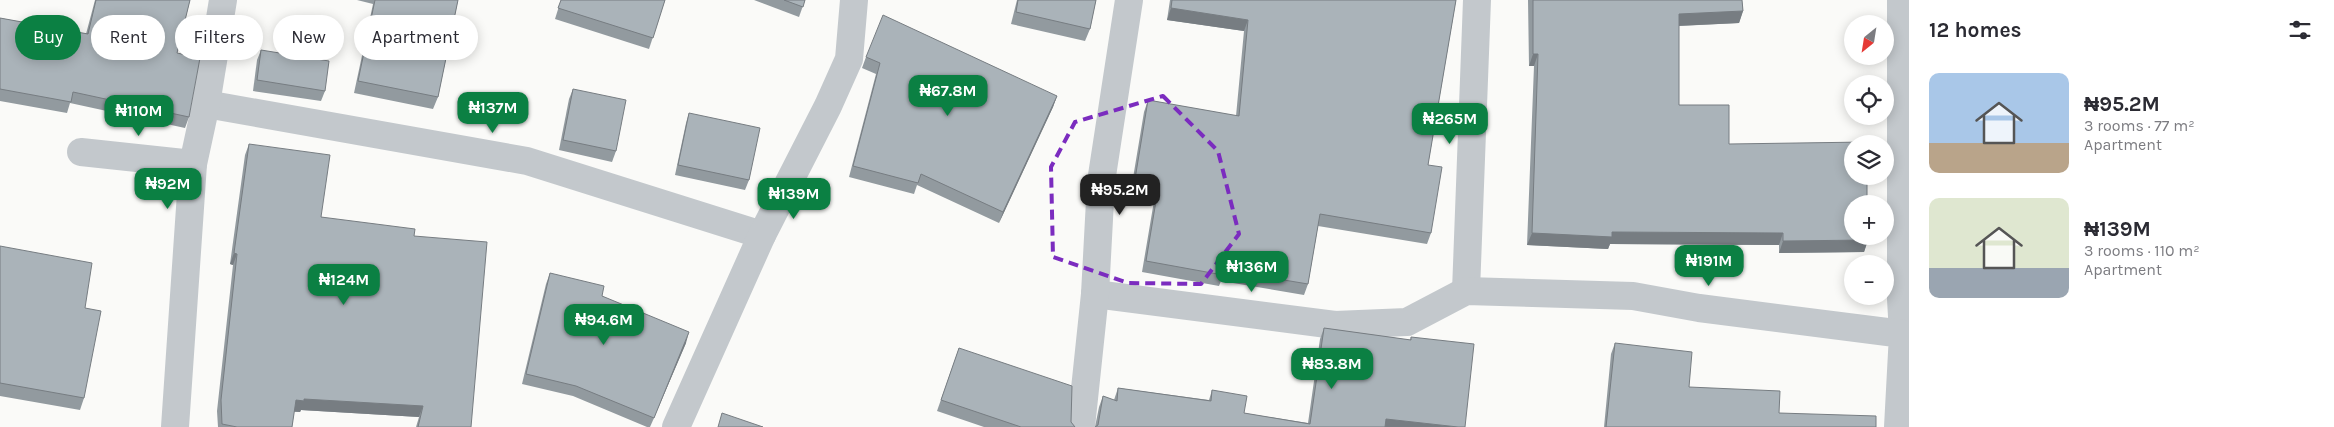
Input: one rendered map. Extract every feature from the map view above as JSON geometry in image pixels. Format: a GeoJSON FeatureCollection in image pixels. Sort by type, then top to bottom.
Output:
{"type":"FeatureCollection","features":[{"type":"Feature","properties":{"kind":"street"},"geometry":{"type":"LineString","coordinates":[[176,427],[192,164],[206,104],[222,0]]}},
{"type":"Feature","properties":{"kind":"street"},"geometry":{"type":"LineString","coordinates":[[676,427],[762,235],[828,106],[849,59],[854,0]]}},
{"type":"Feature","properties":{"kind":"street"},"geometry":{"type":"LineString","coordinates":[[1081,427],[1095,294],[1101,182],[1129,0]]}},
{"type":"Feature","properties":{"kind":"street"},"geometry":{"type":"LineString","coordinates":[[1466,291],[1477,0]]}},
{"type":"Feature","properties":{"kind":"street"},"geometry":{"type":"LineString","coordinates":[[1898,427],[1903,334],[1901,300],[1901,0]]}},
{"type":"Feature","properties":{"kind":"street"},"geometry":{"type":"LineString","coordinates":[[206,104],[528,162],[762,235]]}},
{"type":"Feature","properties":{"kind":"street"},"geometry":{"type":"LineString","coordinates":[[82,152],[192,164]]}},
{"type":"Feature","properties":{"kind":"street"},"geometry":{"type":"LineString","coordinates":[[1095,294],[1335,325],[1407,322],[1466,291],[1632,296],[1699,308],[1903,334]]}},
{"type":"Feature","properties":{"kind":"highlighted area"},"geometry":{"type":"Polygon","coordinates":[[[1163,96],[1218,151],[1239,234],[1201,284],[1128,283],[1053,257],[1051,167],[1075,122],[1163,96]]]}},
{"type":"Feature","properties":{"kind":"building"},"geometry":{"type":"Polygon","coordinates":[[[96,0],[190,0],[186,15],[175,15],[175,60],[200,60],[189,117],[73,92],[71,102],[0,89],[0,18],[15,21],[15,60],[81,60],[81,33],[88,34],[91,21],[91,60],[165,60],[165,15],[92,15],[96,0]]]}},
{"type":"Feature","properties":{"kind":"building"},"geometry":{"type":"Polygon","coordinates":[[[375,0],[458,0],[455,15],[372,15],[375,0]]]}},
{"type":"Feature","properties":{"kind":"building"},"geometry":{"type":"Polygon","coordinates":[[[561,0],[665,0],[653,38],[558,8],[561,0]]]}},
{"type":"Feature","properties":{"kind":"building"},"geometry":{"type":"Polygon","coordinates":[[[784,0],[805,0],[803,7],[784,0]]]}},
{"type":"Feature","properties":{"kind":"building"},"geometry":{"type":"Polygon","coordinates":[[[1018,0],[1096,0],[1090,29],[1016,12],[1018,0]]]}},
{"type":"Feature","properties":{"kind":"building"},"geometry":{"type":"Polygon","coordinates":[[[1172,0],[1456,0],[1428,165],[1442,167],[1431,233],[1320,214],[1308,284],[1224,270],[1223,275],[1146,261],[1159,183],[1135,179],[1148,100],[1239,116],[1248,20],[1171,8],[1172,0]]]}},
{"type":"Feature","properties":{"kind":"building"},"geometry":{"type":"Polygon","coordinates":[[[1533,0],[1742,0],[1743,11],[1679,14],[1679,105],[1729,105],[1729,144],[1844,142],[1844,185],[1867,185],[1867,195],[1844,195],[1844,240],[1783,241],[1783,233],[1612,232],[1612,237],[1532,233],[1538,54],[1533,54],[1533,0]]]}},
{"type":"Feature","properties":{"kind":"building"},"geometry":{"type":"Polygon","coordinates":[[[883,15],[1057,96],[1003,212],[921,174],[918,183],[853,166],[880,63],[866,57],[883,15]]]}},
{"type":"Feature","properties":{"kind":"building"},"geometry":{"type":"Polygon","coordinates":[[[263,50],[273,52],[273,60],[329,61],[325,91],[257,80],[260,60],[263,60],[263,50]]]}},
{"type":"Feature","properties":{"kind":"building"},"geometry":{"type":"Polygon","coordinates":[[[362,60],[446,60],[438,97],[358,81],[362,60]]]}},
{"type":"Feature","properties":{"kind":"building"},"geometry":{"type":"Polygon","coordinates":[[[573,89],[626,100],[616,151],[563,140],[573,89]]]}},
{"type":"Feature","properties":{"kind":"building"},"geometry":{"type":"Polygon","coordinates":[[[689,113],[760,128],[749,180],[678,165],[689,113]]]}},
{"type":"Feature","properties":{"kind":"building"},"geometry":{"type":"Polygon","coordinates":[[[249,144],[330,155],[321,217],[415,229],[414,236],[487,242],[471,427],[418,427],[423,406],[304,399],[304,401],[296,400],[292,427],[237,427],[222,424],[221,400],[237,254],[234,253],[249,144]]]}},
{"type":"Feature","properties":{"kind":"building"},"geometry":{"type":"Polygon","coordinates":[[[0,246],[92,263],[85,308],[101,311],[84,398],[0,383],[0,246]]]}},
{"type":"Feature","properties":{"kind":"building"},"geometry":{"type":"Polygon","coordinates":[[[550,273],[604,286],[602,296],[689,332],[654,418],[576,386],[526,374],[550,273]]]}},
{"type":"Feature","properties":{"kind":"building"},"geometry":{"type":"Polygon","coordinates":[[[1324,328],[1411,340],[1411,337],[1474,344],[1465,427],[1386,419],[1385,427],[1095,427],[1098,425],[1103,396],[1117,401],[1118,388],[1211,401],[1212,390],[1247,396],[1244,413],[1310,424],[1324,328]]]}},
{"type":"Feature","properties":{"kind":"building"},"geometry":{"type":"Polygon","coordinates":[[[1615,343],[1692,352],[1689,387],[1780,391],[1779,413],[1876,416],[1876,427],[1606,427],[1615,343]]]}},
{"type":"Feature","properties":{"kind":"building"},"geometry":{"type":"Polygon","coordinates":[[[959,348],[1072,386],[1071,422],[1075,427],[1021,427],[941,400],[959,348]]]}},
{"type":"Feature","properties":{"kind":"building"},"geometry":{"type":"Polygon","coordinates":[[[722,413],[763,427],[718,427],[722,413]]]}}]}
